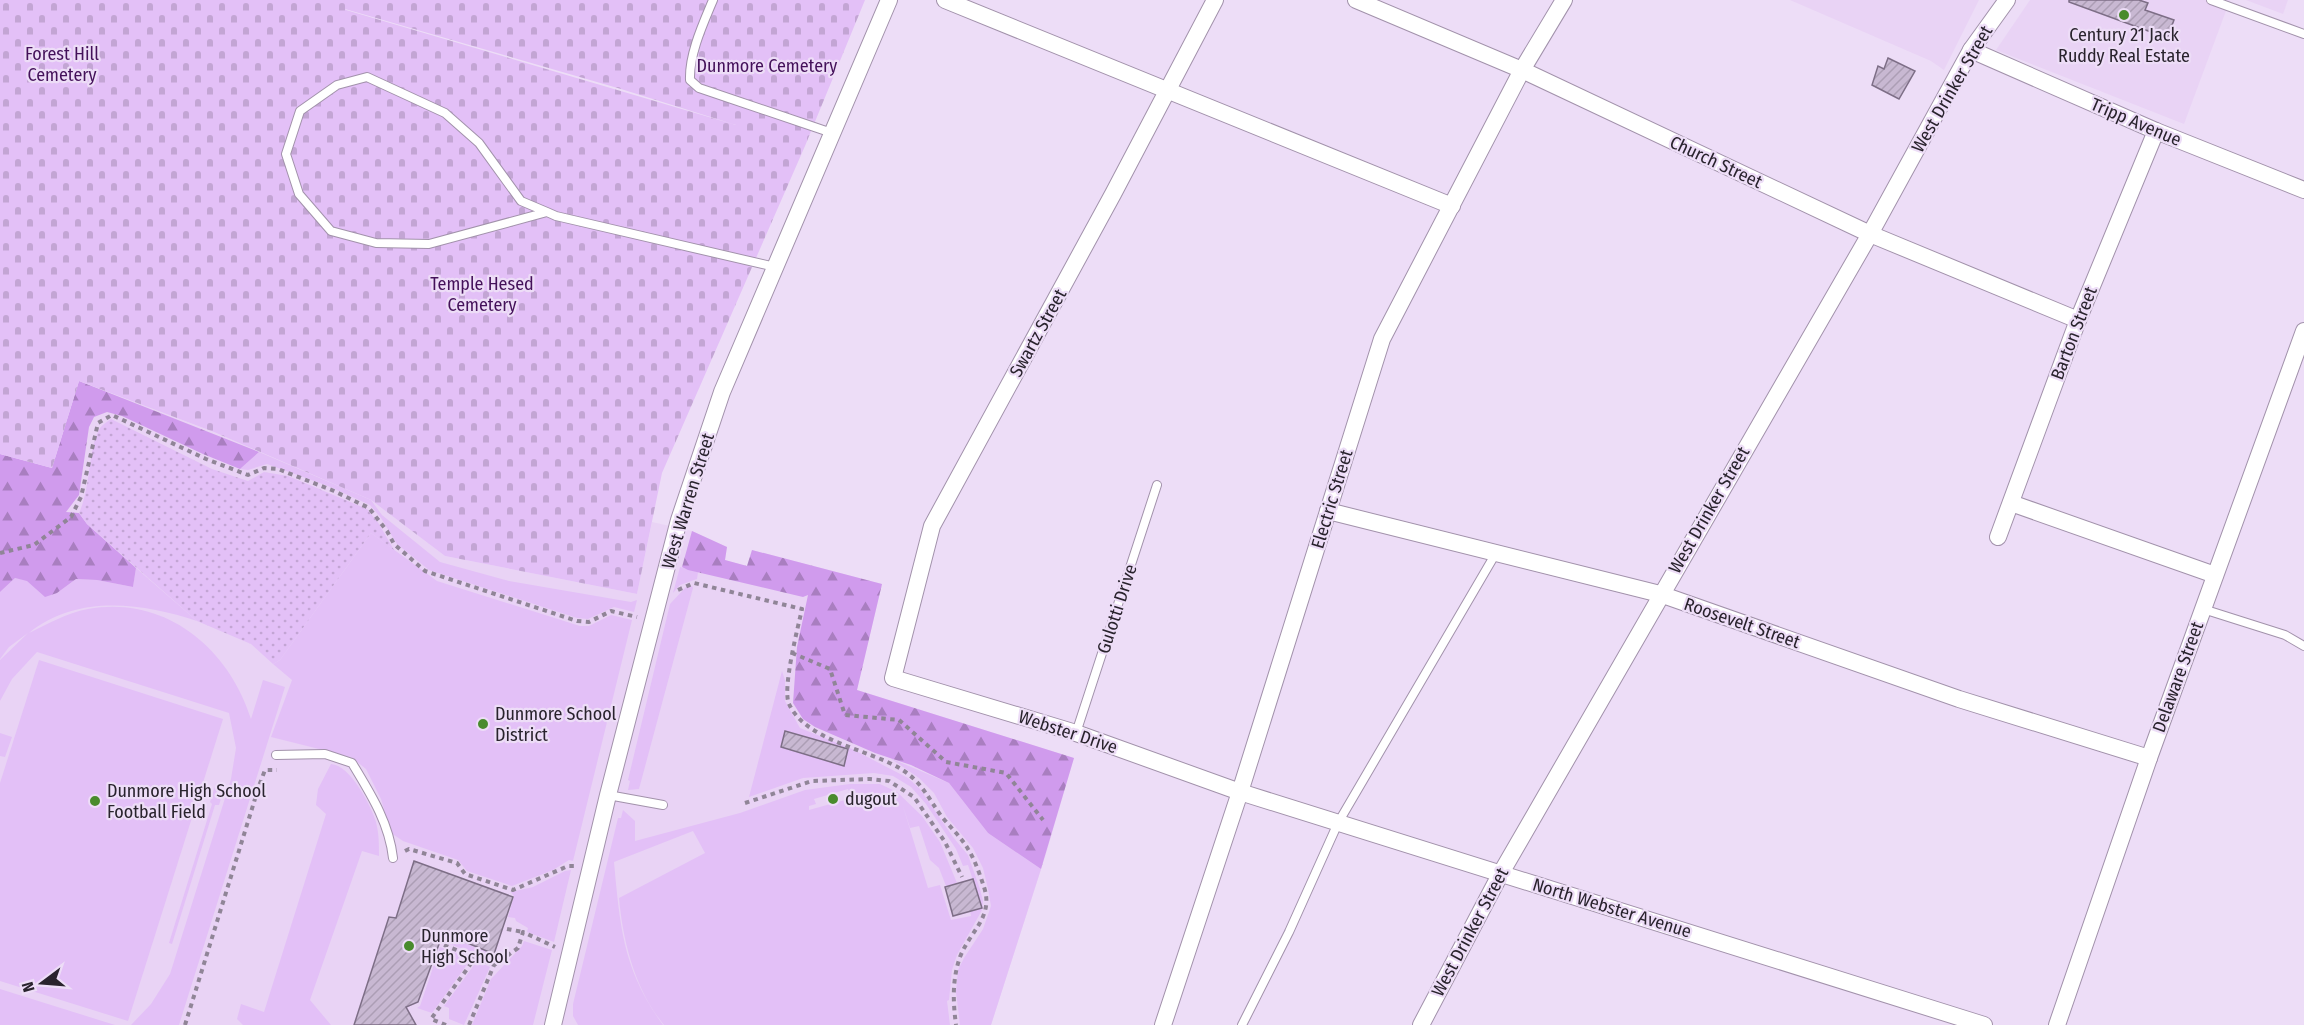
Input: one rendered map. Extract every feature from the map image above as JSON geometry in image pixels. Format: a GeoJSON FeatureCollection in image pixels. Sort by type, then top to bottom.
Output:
{"type":"FeatureCollection","features":[{"type":"Feature","properties":{"kind":"street","name":"West Warren Street"},"geometry":{"type":"LineString","coordinates":[[553,1025],[608,795],[679,520],[722,392],[889,0]]}},
{"type":"Feature","properties":{"kind":"street"},"geometry":{"type":"LineString","coordinates":[[945,0],[1452,206]]}},
{"type":"Feature","properties":{"kind":"street","name":"Swartz Street"},"geometry":{"type":"LineString","coordinates":[[894,678],[932,526],[1215,0]]}},
{"type":"Feature","properties":{"kind":"street","name":"Church Street"},"geometry":{"type":"LineString","coordinates":[[1356,0],[1522,70],[1870,234],[2078,320]]}},
{"type":"Feature","properties":{"kind":"street","name":"Electric Street"},"geometry":{"type":"LineString","coordinates":[[1163,1025],[1240,792],[1382,339],[1522,70],[1564,0]]}},
{"type":"Feature","properties":{"kind":"street","name":"West Drinker Street"},"geometry":{"type":"LineString","coordinates":[[1421,1025],[1501,873],[1660,594],[1870,234],[1971,50],[2007,0]]}},
{"type":"Feature","properties":{"kind":"street","name":"Tripp Avenue"},"geometry":{"type":"LineString","coordinates":[[1971,50],[2156,131],[2304,190]]}},
{"type":"Feature","properties":{"kind":"street","name":"Barton Street"},"geometry":{"type":"LineString","coordinates":[[1998,537],[2078,320],[2156,131]]}},
{"type":"Feature","properties":{"kind":"street","name":"Delaware Street"},"geometry":{"type":"LineString","coordinates":[[2057,1025],[2149,758],[2304,331]]}},
{"type":"Feature","properties":{"kind":"street"},"geometry":{"type":"LineString","coordinates":[[2011,503],[2215,575]]}},
{"type":"Feature","properties":{"kind":"street","name":"Roosevelt Street"},"geometry":{"type":"LineString","coordinates":[[1328,511],[1660,594],[1959,699],[2149,758]]}},
{"type":"Feature","properties":{"kind":"street","name":"Webster Drive"},"geometry":{"type":"LineString","coordinates":[[894,678],[1076,734],[1240,792]]}},
{"type":"Feature","properties":{"kind":"street","name":"North Webster Avenue"},"geometry":{"type":"LineString","coordinates":[[1240,792],[1984,1025]]}},
{"type":"Feature","properties":{"kind":"lane"},"geometry":{"type":"LineString","coordinates":[[713,0],[689,70],[690,80],[699,88],[832,133]]}},
{"type":"Feature","properties":{"kind":"lane"},"geometry":{"type":"LineString","coordinates":[[2211,0],[2304,34]]}},
{"type":"Feature","properties":{"kind":"lane"},"geometry":{"type":"LineString","coordinates":[[547,212],[429,244],[376,243],[332,231],[298,194],[286,154],[300,111],[337,85],[367,77],[445,113],[480,143],[521,201],[547,212],[556,216],[775,267]]}},
{"type":"Feature","properties":{"kind":"lane","name":"Gulotti Drive"},"geometry":{"type":"LineString","coordinates":[[1076,734],[1157,485]]}},
{"type":"Feature","properties":{"kind":"lane"},"geometry":{"type":"LineString","coordinates":[[1242,1025],[1289,932],[1338,823],[1496,553]]}},
{"type":"Feature","properties":{"kind":"lane"},"geometry":{"type":"LineString","coordinates":[[2203,609],[2285,635],[2304,646]]}},
{"type":"Feature","properties":{"kind":"lane"},"geometry":{"type":"LineString","coordinates":[[276,755],[325,754],[352,763],[376,802],[391,838],[393,858]]}},
{"type":"Feature","properties":{"kind":"lane"},"geometry":{"type":"LineString","coordinates":[[608,795],[663,805]]}},
{"type":"Feature","properties":{"kind":"path"},"geometry":{"type":"LineString","coordinates":[[0,553],[34,545],[70,516],[81,497],[98,423],[112,415],[206,459],[248,475],[264,468],[278,469],[334,491],[369,508],[394,544],[425,571],[576,621],[590,622],[611,611],[637,615]]}},
{"type":"Feature","properties":{"kind":"path"},"geometry":{"type":"LineString","coordinates":[[697,584],[802,609],[792,653],[787,701],[796,716],[802,723],[819,733],[901,769],[924,786],[941,815],[969,850],[985,889],[987,908],[961,957],[955,975],[952,1000],[956,1025]]}},
{"type":"Feature","properties":{"kind":"path"},"geometry":{"type":"LineString","coordinates":[[792,653],[830,669],[845,715],[899,720],[946,762],[1006,773],[1043,820]]}},
{"type":"Feature","properties":{"kind":"path"},"geometry":{"type":"LineString","coordinates":[[185,1025],[266,771],[286,770]]}},
{"type":"Feature","properties":{"kind":"path"},"geometry":{"type":"LineString","coordinates":[[745,803],[812,781],[870,779],[890,781],[914,797],[945,842],[962,877]]}},
{"type":"Feature","properties":{"kind":"path"},"geometry":{"type":"LineString","coordinates":[[393,858],[409,849],[458,863],[465,874],[513,890],[568,866],[574,866]]}},
{"type":"Feature","properties":{"kind":"path"},"geometry":{"type":"LineString","coordinates":[[507,929],[523,932],[556,947]]}},
{"type":"Feature","properties":{"kind":"path"},"geometry":{"type":"LineString","coordinates":[[469,1025],[494,965],[518,948],[523,932]]}},
{"type":"Feature","properties":{"kind":"path"},"geometry":{"type":"LineString","coordinates":[[444,945],[494,965]]}},
{"type":"Feature","properties":{"kind":"path"},"geometry":{"type":"LineString","coordinates":[[446,1025],[431,1019],[475,958]]}},
{"type":"Feature","properties":{"kind":"shaded area"},"geometry":{"type":"Polygon","coordinates":[[[1790,0],[1979,0],[1944,70],[1931,61],[1790,0]]]}},
{"type":"Feature","properties":{"kind":"shaded area"},"geometry":{"type":"Polygon","coordinates":[[[2030,0],[2230,0],[2184,124],[1996,50],[2030,0]]]}},
{"type":"Feature","properties":{"kind":"shaded area"},"geometry":{"type":"Polygon","coordinates":[[[2246,0],[2288,0],[2283,14],[2246,0]]]}},
{"type":"Feature","properties":{"kind":"shaded area","name":"Dunmore School District"},"geometry":{"type":"Polygon","coordinates":[[[79,381],[214,432],[371,500],[445,556],[637,594],[652,522],[692,531],[727,547],[725,560],[747,566],[752,550],[882,584],[857,690],[1074,758],[991,1025],[0,1025],[0,454],[52,468],[79,381]]]}},
{"type":"Feature","properties":{"kind":"green space","name":"Temple Hesed Cemetery"},"geometry":{"type":"Polygon","coordinates":[[[0,0],[865,0],[805,146],[662,473],[637,594],[445,556],[371,500],[214,432],[79,381],[52,468],[0,454],[0,0]],[[345,9],[736,125],[621,89],[345,9]]]}},
{"type":"Feature","properties":{"kind":"green space"},"geometry":{"type":"Polygon","coordinates":[[[79,381],[259,452],[240,469],[122,416],[107,412],[94,417],[89,427],[79,495],[66,512],[79,513],[87,524],[136,568],[133,587],[97,580],[76,579],[57,593],[45,597],[27,581],[15,578],[0,592],[0,454],[52,468],[79,381]]]}},
{"type":"Feature","properties":{"kind":"green space"},"geometry":{"type":"Polygon","coordinates":[[[111,419],[212,469],[248,481],[264,472],[288,476],[367,509],[394,550],[371,533],[280,660],[273,664],[251,644],[197,621],[87,524],[79,513],[86,492],[96,436],[101,427],[111,419]]]}},
{"type":"Feature","properties":{"kind":"green space"},"geometry":{"type":"Polygon","coordinates":[[[259,452],[371,500],[382,515],[440,562],[509,581],[631,602],[637,600],[634,612],[614,607],[588,619],[577,618],[429,570],[397,544],[370,505],[328,486],[267,464],[248,470],[240,469],[259,452]]]}},
{"type":"Feature","properties":{"kind":"green space"},"geometry":{"type":"Polygon","coordinates":[[[692,531],[727,547],[725,560],[747,566],[752,550],[882,584],[857,690],[1074,758],[1041,869],[988,833],[949,783],[911,765],[875,753],[815,727],[803,719],[793,703],[797,647],[808,595],[803,597],[682,567],[692,531]]]}},
{"type":"Feature","properties":{"kind":"green space"},"geometry":{"type":"Polygon","coordinates":[[[371,533],[437,581],[580,626],[589,626],[611,615],[632,620],[573,861],[569,860],[553,870],[512,886],[467,871],[458,860],[403,841],[391,833],[381,799],[366,769],[351,757],[271,737],[292,680],[273,664],[280,660],[371,533]]]}},
{"type":"Feature","properties":{"kind":"green space"},"geometry":{"type":"Polygon","coordinates":[[[680,567],[698,572],[697,579],[680,585],[673,593],[680,567]]]}},
{"type":"Feature","properties":{"kind":"green space"},"geometry":{"type":"Polygon","coordinates":[[[136,568],[197,621],[132,607],[110,606],[89,607],[68,612],[29,633],[65,616],[88,609],[116,607],[143,610],[168,619],[190,632],[210,649],[227,670],[241,693],[251,719],[263,680],[285,687],[179,1025],[131,1025],[151,1004],[170,974],[231,779],[236,748],[229,713],[37,652],[12,679],[0,701],[0,660],[28,633],[9,647],[0,659],[0,592],[15,578],[27,580],[57,593],[76,579],[97,580],[133,587],[136,568]]]}},
{"type":"Feature","properties":{"kind":"green space"},"geometry":{"type":"Polygon","coordinates":[[[692,586],[639,789],[628,790],[630,781],[628,780],[670,604],[686,587],[692,586]]]}},
{"type":"Feature","properties":{"kind":"green space","name":"Dunmore High School Football Field"},"geometry":{"type":"Polygon","coordinates":[[[39,660],[223,719],[128,1021],[0,981],[0,783],[39,660]]]}},
{"type":"Feature","properties":{"kind":"green space"},"geometry":{"type":"Polygon","coordinates":[[[782,671],[785,680],[785,701],[800,728],[852,749],[908,778],[920,789],[968,855],[983,901],[982,910],[957,955],[952,970],[949,1000],[947,1001],[950,1025],[664,1025],[654,1011],[663,1025],[578,1025],[573,1016],[573,1004],[618,818],[621,818],[623,810],[635,821],[635,841],[740,813],[805,790],[850,784],[880,784],[897,792],[922,816],[940,842],[957,883],[946,886],[939,868],[930,860],[919,826],[910,828],[902,803],[928,888],[940,885],[951,920],[971,916],[970,911],[982,908],[968,865],[963,866],[956,849],[926,804],[911,787],[893,776],[874,773],[803,778],[749,797],[782,671]],[[848,789],[814,799],[816,804],[809,806],[809,810],[852,798],[848,789]],[[693,831],[614,862],[622,928],[626,947],[632,966],[643,992],[627,948],[619,898],[705,853],[693,831]]]}},
{"type":"Feature","properties":{"kind":"green space"},"geometry":{"type":"Polygon","coordinates":[[[0,733],[12,737],[5,757],[0,756],[0,733]]]}},
{"type":"Feature","properties":{"kind":"green space"},"geometry":{"type":"Polygon","coordinates":[[[890,758],[949,783],[988,833],[1041,869],[991,1025],[960,1025],[956,992],[958,970],[983,929],[991,906],[983,868],[973,848],[947,817],[934,793],[919,778],[890,758]]]}},
{"type":"Feature","properties":{"kind":"green space"},"geometry":{"type":"Polygon","coordinates":[[[331,764],[338,766],[352,778],[370,806],[377,826],[379,856],[362,851],[310,1000],[331,1025],[243,1025],[237,1019],[241,1004],[264,1012],[326,814],[316,805],[318,789],[331,764]]]}},
{"type":"Feature","properties":{"kind":"green space"},"geometry":{"type":"Polygon","coordinates":[[[216,783],[225,786],[219,805],[215,805],[172,944],[169,943],[212,804],[210,802],[216,783]]]}},
{"type":"Feature","properties":{"kind":"green space"},"geometry":{"type":"Polygon","coordinates":[[[571,870],[554,942],[527,932],[528,928],[515,918],[508,917],[514,896],[511,892],[533,887],[571,870]]]}},
{"type":"Feature","properties":{"kind":"green space"},"geometry":{"type":"Polygon","coordinates":[[[443,935],[495,955],[494,961],[442,941],[443,935]]]}},
{"type":"Feature","properties":{"kind":"green space"},"geometry":{"type":"Polygon","coordinates":[[[524,941],[552,950],[533,1025],[472,1025],[491,979],[524,941]]]}},
{"type":"Feature","properties":{"kind":"green space"},"geometry":{"type":"Polygon","coordinates":[[[440,947],[471,959],[432,1013],[417,1008],[420,1006],[440,947]]]}},
{"type":"Feature","properties":{"kind":"green space"},"geometry":{"type":"Polygon","coordinates":[[[477,961],[490,967],[464,1025],[449,1019],[449,1008],[444,1006],[477,961]]]}},
{"type":"Feature","properties":{"kind":"green space"},"geometry":{"type":"Polygon","coordinates":[[[0,989],[115,1025],[0,1025],[0,989]]]}},
{"type":"Feature","properties":{"kind":"building","name":"Century 21 Jack Ruddy Real Estate"},"geometry":{"type":"Polygon","coordinates":[[[2069,0],[2139,0],[2148,3],[2145,10],[2174,20],[2166,41],[2150,35],[2151,32],[2069,2],[2069,0]]]}},
{"type":"Feature","properties":{"kind":"building"},"geometry":{"type":"Polygon","coordinates":[[[1888,58],[1915,71],[1899,99],[1872,85],[1878,66],[1884,69],[1888,58]]]}},
{"type":"Feature","properties":{"kind":"building"},"geometry":{"type":"Polygon","coordinates":[[[785,731],[848,749],[844,766],[781,747],[785,731]]]}},
{"type":"Feature","properties":{"kind":"building","name":"Dunmore High School"},"geometry":{"type":"Polygon","coordinates":[[[414,861],[513,897],[494,954],[443,933],[418,1002],[406,1007],[416,1025],[354,1025],[389,917],[396,918],[414,861]]]}},
{"type":"Feature","properties":{"kind":"building"},"geometry":{"type":"Polygon","coordinates":[[[973,879],[982,908],[953,916],[945,887],[973,879]]]}},
{"type":"Feature","properties":{"kind":"place","name":"Century 21 Jack Ruddy Real Estate"},"geometry":{"type":"Point","coordinates":[2124,15]}},
{"type":"Feature","properties":{"kind":"place","name":"Dunmore School District"},"geometry":{"type":"Point","coordinates":[483,724]}},
{"type":"Feature","properties":{"kind":"place","name":"dugout"},"geometry":{"type":"Point","coordinates":[833,799]}},
{"type":"Feature","properties":{"kind":"place","name":"Dunmore High School Football Field"},"geometry":{"type":"Point","coordinates":[95,801]}},
{"type":"Feature","properties":{"kind":"place","name":"Dunmore High School"},"geometry":{"type":"Point","coordinates":[409,946]}},
{"type":"Feature","properties":{"kind":"park label","name":"Forest Hill Cemetery"},"geometry":{"type":"Point","coordinates":[62,64]}},
{"type":"Feature","properties":{"kind":"park label","name":"Dunmore Cemetery"},"geometry":{"type":"Point","coordinates":[767,66]}}]}
